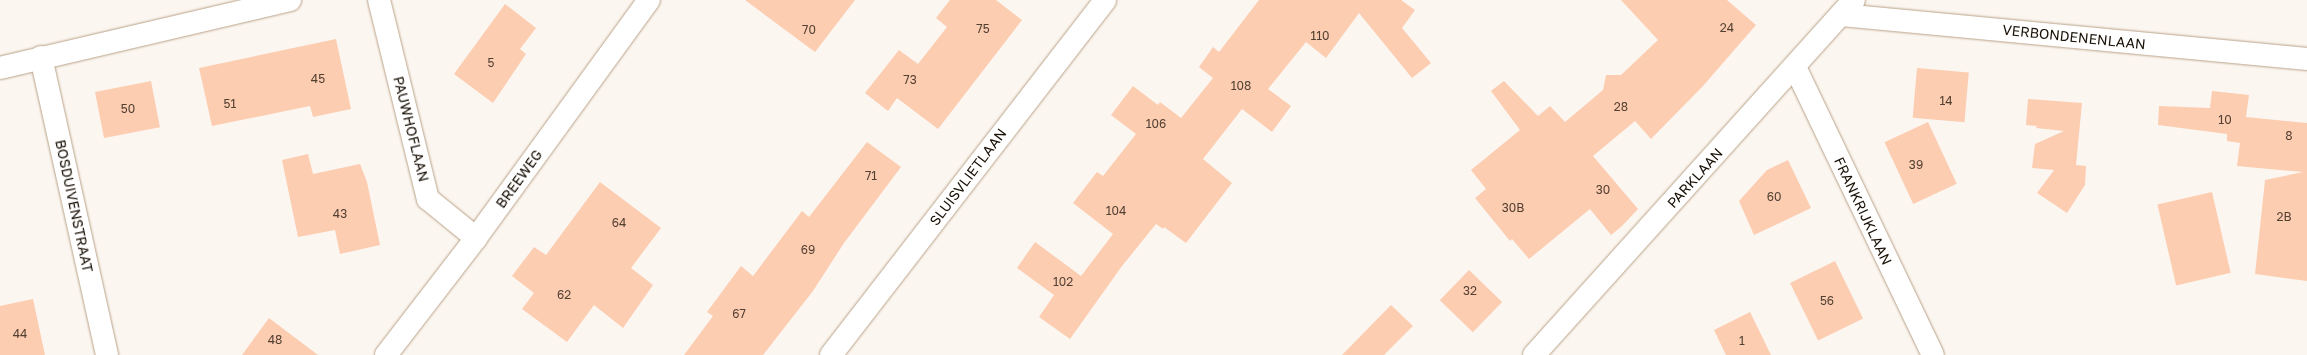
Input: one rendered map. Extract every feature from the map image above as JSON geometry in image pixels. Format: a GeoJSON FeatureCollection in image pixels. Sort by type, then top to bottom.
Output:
{"type":"FeatureCollection","features":[{"type":"Feature","properties":{"kind":"street"},"geometry":{"type":"LineString","coordinates":[[0,68],[290,0]]}},
{"type":"Feature","properties":{"kind":"street","name":"PAUWHOFLAAN"},"geometry":{"type":"LineString","coordinates":[[379,0],[428,199],[476,238]]}},
{"type":"Feature","properties":{"kind":"street","name":"BREEWEG"},"geometry":{"type":"LineString","coordinates":[[386,355],[476,238],[649,0]]}},
{"type":"Feature","properties":{"kind":"street","name":"SLUISVLIETLAAN"},"geometry":{"type":"LineString","coordinates":[[832,355],[1105,0]]}},
{"type":"Feature","properties":{"kind":"street","name":"VERBONDENENLAAN"},"geometry":{"type":"LineString","coordinates":[[1848,7],[2307,60]]}},
{"type":"Feature","properties":{"kind":"street","name":"PARKLAAN"},"geometry":{"type":"LineString","coordinates":[[1544,351],[1848,7]]}},
{"type":"Feature","properties":{"kind":"street","name":"BOSDUIVENSTRAAT"},"geometry":{"type":"LineString","coordinates":[[42,57],[107,355]]}},
{"type":"Feature","properties":{"kind":"street","name":"FRANKRIJKLAAN"},"geometry":{"type":"LineString","coordinates":[[1795,67],[1933,355]]}},
{"type":"Feature","properties":{"kind":"building"},"geometry":{"type":"Polygon","coordinates":[[[745,0],[855,0],[815,52],[745,0]]]}},
{"type":"Feature","properties":{"kind":"building"},"geometry":{"type":"Polygon","coordinates":[[[950,0],[996,0],[1022,20],[938,129],[897,98],[888,111],[865,93],[899,50],[918,64],[947,27],[936,18],[950,0]]]}},
{"type":"Feature","properties":{"kind":"building"},"geometry":{"type":"Polygon","coordinates":[[[1259,0],[1401,0],[1415,10],[1402,28],[1431,63],[1412,78],[1359,13],[1326,58],[1306,42],[1268,89],[1291,106],[1272,132],[1242,109],[1203,159],[1232,183],[1186,243],[1164,227],[1163,229],[1156,224],[1122,266],[1070,339],[1039,317],[1054,295],[1017,268],[1035,242],[1081,276],[1113,234],[1073,203],[1097,172],[1103,176],[1136,134],[1111,115],[1133,86],[1158,105],[1160,102],[1181,118],[1213,78],[1199,67],[1213,47],[1219,52],[1259,0]]]}},
{"type":"Feature","properties":{"kind":"building"},"geometry":{"type":"Polygon","coordinates":[[[1621,0],[1727,0],[1756,25],[1703,86],[1651,139],[1635,121],[1593,156],[1638,209],[1622,226],[1611,235],[1590,209],[1529,259],[1512,239],[1510,241],[1475,198],[1486,189],[1471,170],[1520,130],[1491,91],[1504,81],[1538,116],[1550,106],[1565,122],[1603,90],[1606,75],[1621,75],[1658,40],[1621,0]]]}},
{"type":"Feature","properties":{"kind":"building"},"geometry":{"type":"Polygon","coordinates":[[[505,4],[536,28],[520,49],[526,54],[493,103],[454,74],[505,4]]]}},
{"type":"Feature","properties":{"kind":"building"},"geometry":{"type":"Polygon","coordinates":[[[336,39],[351,109],[313,117],[310,106],[212,126],[199,68],[336,39]]]}},
{"type":"Feature","properties":{"kind":"building"},"geometry":{"type":"Polygon","coordinates":[[[1917,68],[1969,73],[1964,122],[1913,118],[1917,68]]]}},
{"type":"Feature","properties":{"kind":"building"},"geometry":{"type":"Polygon","coordinates":[[[151,81],[160,127],[104,138],[95,92],[151,81]]]}},
{"type":"Feature","properties":{"kind":"building"},"geometry":{"type":"Polygon","coordinates":[[[2212,91],[2249,95],[2246,117],[2307,123],[2307,281],[2255,274],[2265,180],[2303,172],[2237,166],[2240,143],[2227,141],[2227,134],[2158,125],[2159,106],[2210,108],[2212,91]]]}},
{"type":"Feature","properties":{"kind":"building"},"geometry":{"type":"Polygon","coordinates":[[[2028,99],[2082,103],[2076,165],[2086,166],[2085,185],[2067,213],[2037,193],[2054,170],[2032,168],[2035,144],[2064,131],[2036,128],[2037,126],[2026,125],[2028,99]]]}},
{"type":"Feature","properties":{"kind":"building"},"geometry":{"type":"Polygon","coordinates":[[[1928,122],[1957,184],[1913,204],[1884,142],[1928,122]]]}},
{"type":"Feature","properties":{"kind":"building"},"geometry":{"type":"Polygon","coordinates":[[[867,142],[901,167],[844,243],[813,291],[763,355],[684,355],[713,316],[707,312],[741,266],[753,276],[802,211],[809,217],[867,142]]]}},
{"type":"Feature","properties":{"kind":"building"},"geometry":{"type":"Polygon","coordinates":[[[308,154],[313,174],[360,164],[367,182],[380,245],[340,254],[335,230],[298,237],[282,160],[308,154]]]}},
{"type":"Feature","properties":{"kind":"building"},"geometry":{"type":"Polygon","coordinates":[[[1788,160],[1811,208],[1754,235],[1739,201],[1767,170],[1788,160]]]}},
{"type":"Feature","properties":{"kind":"building"},"geometry":{"type":"Polygon","coordinates":[[[600,182],[661,228],[631,268],[653,285],[623,328],[594,305],[567,342],[522,309],[534,293],[512,276],[534,247],[546,255],[600,182]]]}},
{"type":"Feature","properties":{"kind":"building"},"geometry":{"type":"Polygon","coordinates":[[[2212,192],[2231,273],[2176,285],[2157,205],[2212,192]]]}},
{"type":"Feature","properties":{"kind":"building"},"geometry":{"type":"Polygon","coordinates":[[[1835,261],[1863,319],[1818,340],[1790,283],[1835,261]]]}},
{"type":"Feature","properties":{"kind":"building"},"geometry":{"type":"Polygon","coordinates":[[[1469,270],[1502,302],[1473,332],[1440,300],[1469,270]]]}},
{"type":"Feature","properties":{"kind":"building"},"geometry":{"type":"Polygon","coordinates":[[[33,299],[45,355],[0,355],[0,306],[33,299]]]}},
{"type":"Feature","properties":{"kind":"building"},"geometry":{"type":"Polygon","coordinates":[[[1391,305],[1413,326],[1384,355],[1342,355],[1391,305]]]}},
{"type":"Feature","properties":{"kind":"building"},"geometry":{"type":"Polygon","coordinates":[[[1750,312],[1771,355],[1726,355],[1714,330],[1750,312]]]}},
{"type":"Feature","properties":{"kind":"building"},"geometry":{"type":"Polygon","coordinates":[[[269,318],[318,355],[242,355],[269,318]]]}}]}
